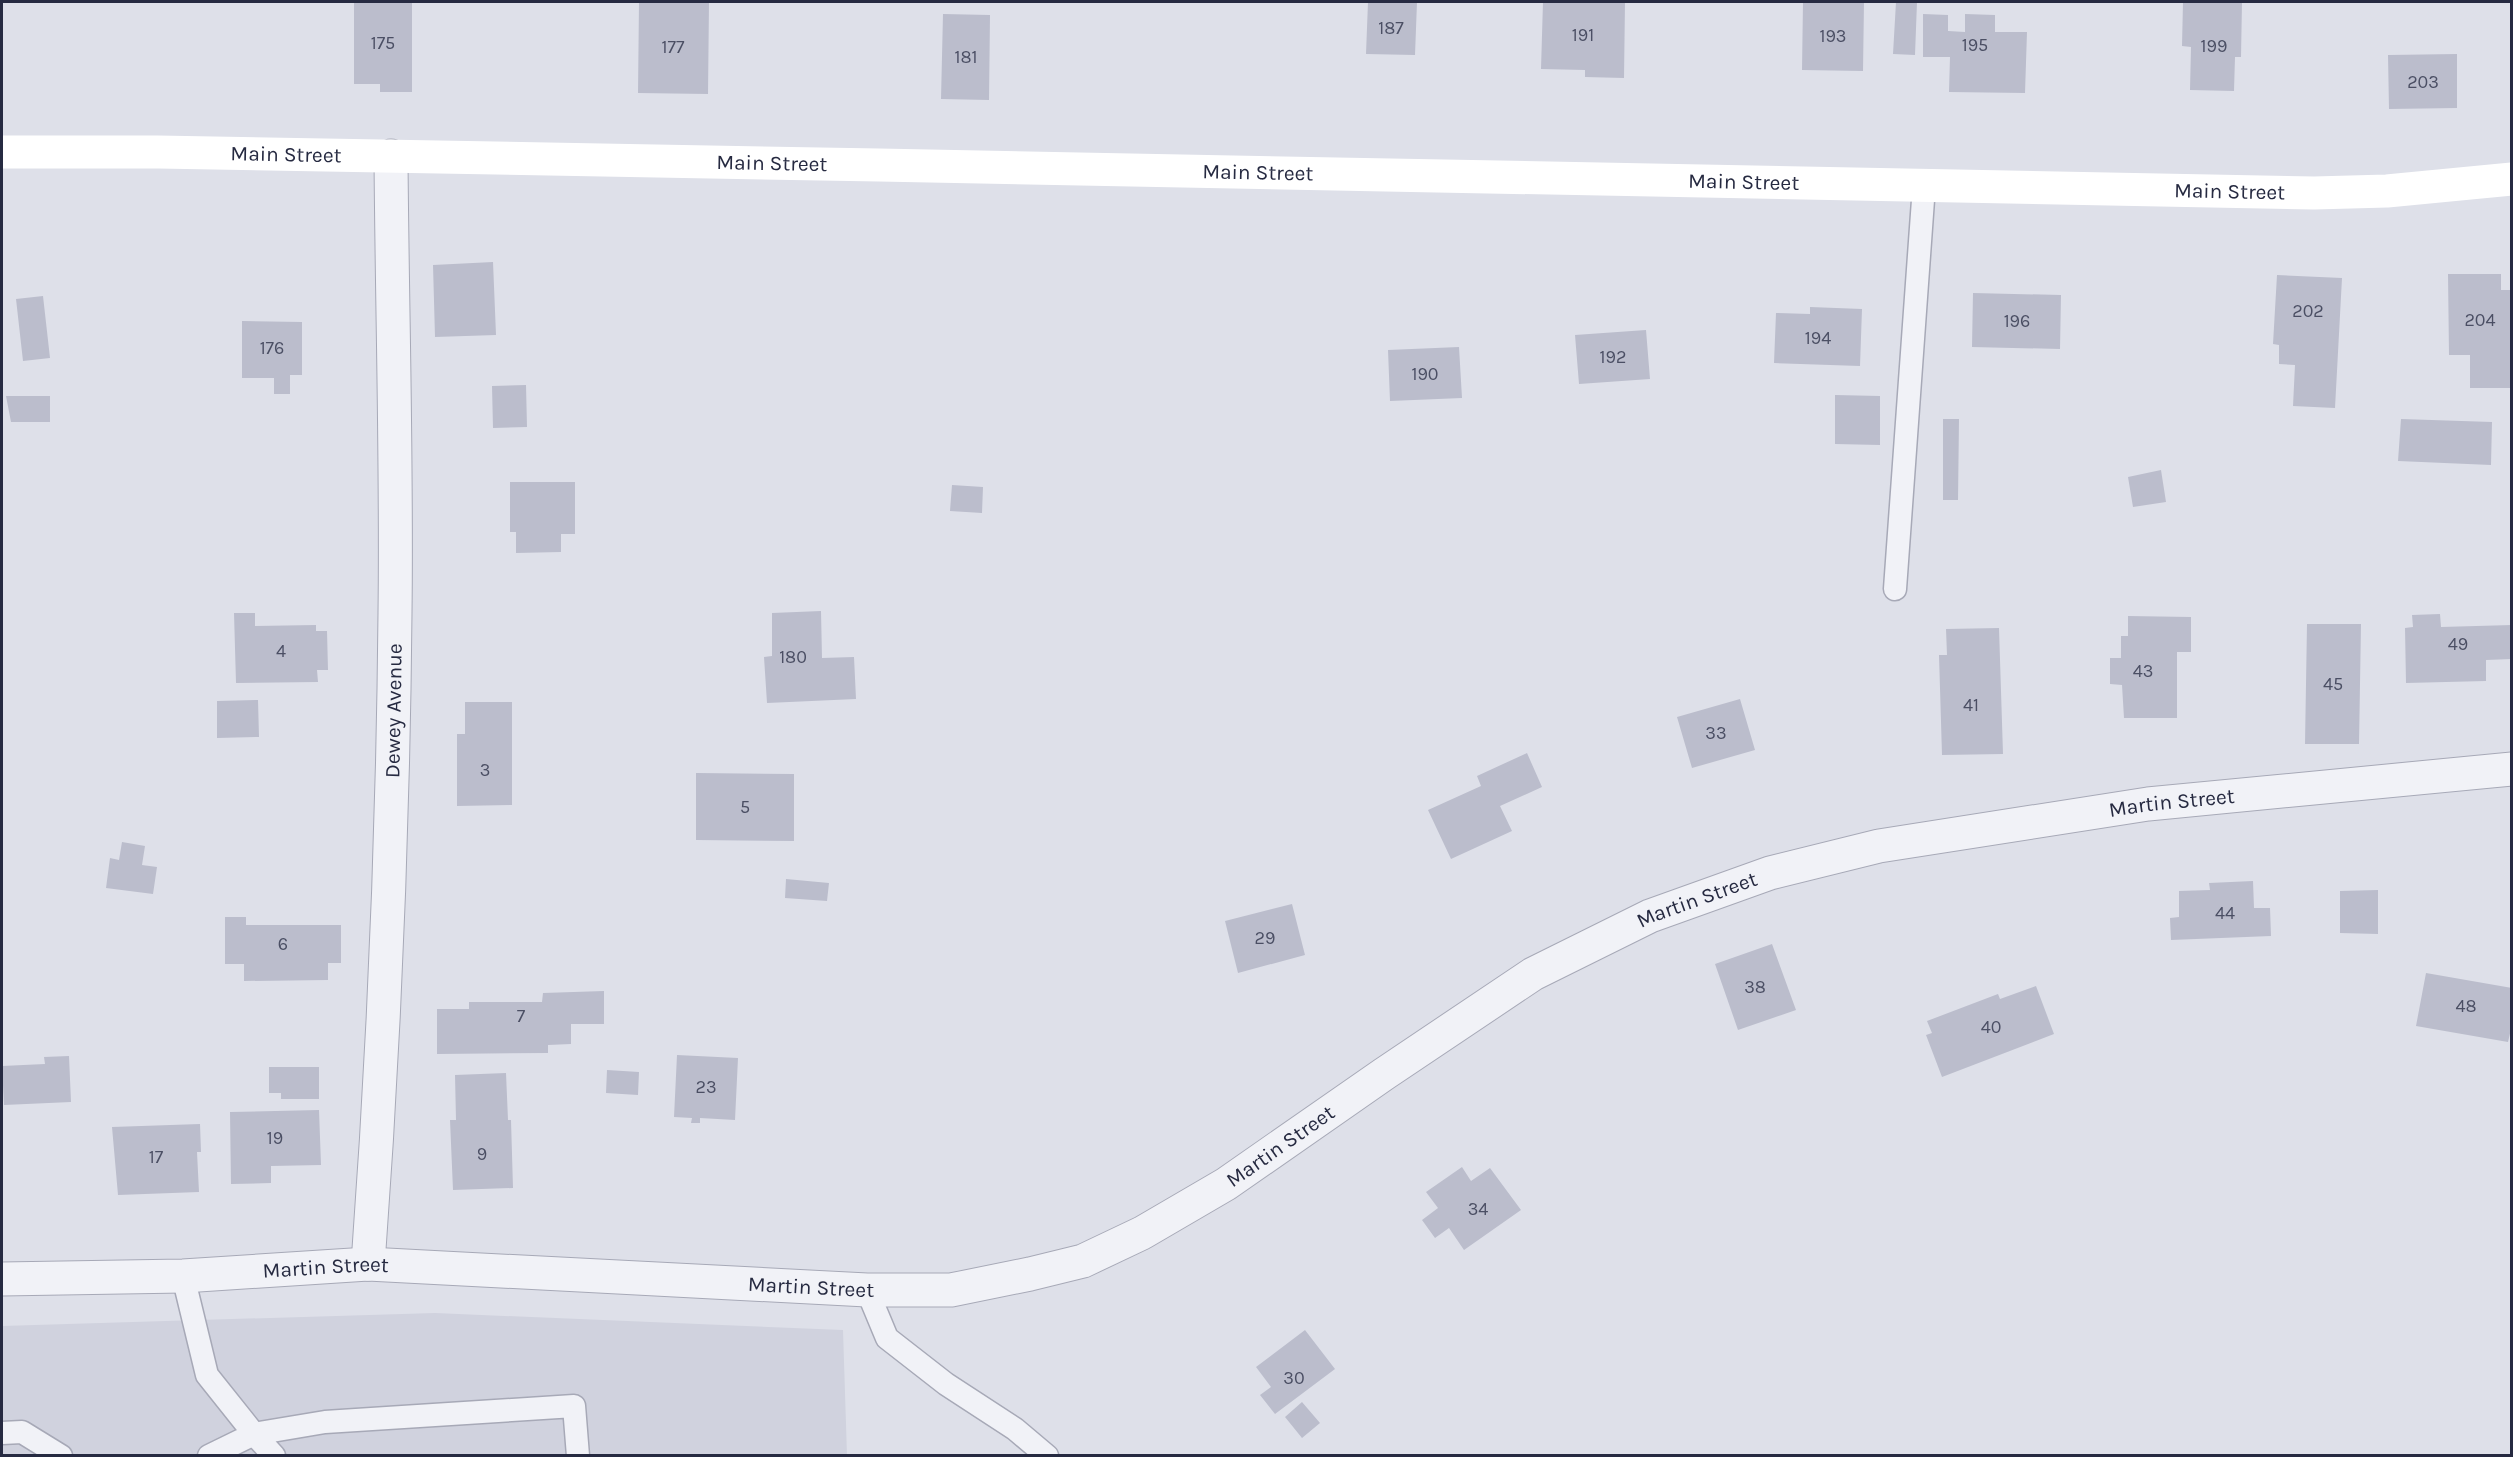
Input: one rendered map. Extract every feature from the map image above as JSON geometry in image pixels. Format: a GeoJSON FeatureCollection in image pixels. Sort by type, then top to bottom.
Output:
{"type":"FeatureCollection","features":[{"type":"Feature","properties":{"kind":"main road","name":"Main Street"},"geometry":{"type":"LineString","coordinates":[[2,152],[390,156],[2314,193],[2387,191],[2511,179]]}},
{"type":"Feature","properties":{"kind":"street","name":"Dewey Avenue"},"geometry":{"type":"LineString","coordinates":[[368,1264],[385,981],[395,614],[390,156]]}},
{"type":"Feature","properties":{"kind":"street","name":"Martin Street"},"geometry":{"type":"LineString","coordinates":[[2,1279],[183,1276],[368,1264],[867,1290],[951,1290],[1083,1261],[1142,1233],[1226,1184],[1533,974],[1650,916],[1770,873],[1879,846],[2148,804],[2511,769]]}},
{"type":"Feature","properties":{"kind":"lane"},"geometry":{"type":"LineString","coordinates":[[1895,590],[1924,186]]}},
{"type":"Feature","properties":{"kind":"lane"},"geometry":{"type":"LineString","coordinates":[[183,1276],[207,1375],[254,1434],[274,1455]]}},
{"type":"Feature","properties":{"kind":"lane"},"geometry":{"type":"LineString","coordinates":[[867,1290],[887,1338],[946,1384],[1015,1429],[1047,1455]]}},
{"type":"Feature","properties":{"kind":"lane"},"geometry":{"type":"LineString","coordinates":[[209,1455],[254,1434],[325,1422],[574,1406],[578,1455]]}},
{"type":"Feature","properties":{"kind":"lane"},"geometry":{"type":"LineString","coordinates":[[2,1433],[21,1432],[61,1455]]}},
{"type":"Feature","properties":{"kind":"shaded area"},"geometry":{"type":"Polygon","coordinates":[[[435,1313],[843,1330],[847,1455],[2,1455],[2,1326],[435,1313]]]}},
{"type":"Feature","properties":{"kind":"building"},"geometry":{"type":"Polygon","coordinates":[[[354,2],[412,2],[412,92],[380,92],[380,84],[354,84],[354,2]]]}},
{"type":"Feature","properties":{"kind":"building"},"geometry":{"type":"Polygon","coordinates":[[[639,2],[709,2],[708,94],[638,93],[639,2]]]}},
{"type":"Feature","properties":{"kind":"building"},"geometry":{"type":"Polygon","coordinates":[[[1368,2],[1417,2],[1415,55],[1366,54],[1368,2]]]}},
{"type":"Feature","properties":{"kind":"building"},"geometry":{"type":"Polygon","coordinates":[[[1543,2],[1625,2],[1624,78],[1585,77],[1585,70],[1541,69],[1543,2]]]}},
{"type":"Feature","properties":{"kind":"building"},"geometry":{"type":"Polygon","coordinates":[[[1803,2],[1864,2],[1863,71],[1802,70],[1803,2]]]}},
{"type":"Feature","properties":{"kind":"building"},"geometry":{"type":"Polygon","coordinates":[[[1896,2],[1917,2],[1915,55],[1893,54],[1896,2]]]}},
{"type":"Feature","properties":{"kind":"building"},"geometry":{"type":"Polygon","coordinates":[[[2183,2],[2242,2],[2241,57],[2235,57],[2234,91],[2190,90],[2191,47],[2182,46],[2183,2]]]}},
{"type":"Feature","properties":{"kind":"building"},"geometry":{"type":"Polygon","coordinates":[[[943,14],[990,15],[989,100],[941,99],[943,14]]]}},
{"type":"Feature","properties":{"kind":"building"},"geometry":{"type":"Polygon","coordinates":[[[1923,14],[1948,15],[1948,31],[1965,32],[1965,14],[1995,15],[1995,32],[2027,32],[2025,93],[1949,92],[1950,57],[1923,57],[1923,14]]]}},
{"type":"Feature","properties":{"kind":"building"},"geometry":{"type":"Polygon","coordinates":[[[2457,54],[2457,108],[2389,109],[2388,55],[2457,54]]]}},
{"type":"Feature","properties":{"kind":"building"},"geometry":{"type":"Polygon","coordinates":[[[493,262],[496,335],[435,337],[433,265],[493,262]]]}},
{"type":"Feature","properties":{"kind":"building"},"geometry":{"type":"Polygon","coordinates":[[[2448,274],[2501,274],[2501,290],[2511,290],[2512,388],[2470,388],[2470,355],[2449,355],[2448,274]]]}},
{"type":"Feature","properties":{"kind":"building"},"geometry":{"type":"Polygon","coordinates":[[[2277,275],[2342,278],[2335,408],[2293,406],[2295,365],[2279,364],[2279,345],[2273,344],[2277,275]]]}},
{"type":"Feature","properties":{"kind":"building"},"geometry":{"type":"Polygon","coordinates":[[[1973,293],[2061,295],[2060,349],[1972,347],[1973,293]]]}},
{"type":"Feature","properties":{"kind":"building"},"geometry":{"type":"Polygon","coordinates":[[[43,296],[50,358],[23,361],[16,299],[43,296]]]}},
{"type":"Feature","properties":{"kind":"building"},"geometry":{"type":"Polygon","coordinates":[[[1810,307],[1862,309],[1860,366],[1774,363],[1776,313],[1810,314],[1810,307]]]}},
{"type":"Feature","properties":{"kind":"building"},"geometry":{"type":"Polygon","coordinates":[[[242,321],[302,322],[302,375],[290,375],[290,394],[274,394],[274,378],[242,378],[242,321]]]}},
{"type":"Feature","properties":{"kind":"building"},"geometry":{"type":"Polygon","coordinates":[[[1646,330],[1650,379],[1579,384],[1575,335],[1646,330]]]}},
{"type":"Feature","properties":{"kind":"building"},"geometry":{"type":"Polygon","coordinates":[[[1459,347],[1462,398],[1390,401],[1388,350],[1459,347]]]}},
{"type":"Feature","properties":{"kind":"building"},"geometry":{"type":"Polygon","coordinates":[[[526,385],[527,427],[493,428],[492,386],[526,385]]]}},
{"type":"Feature","properties":{"kind":"building"},"geometry":{"type":"Polygon","coordinates":[[[1835,395],[1880,396],[1880,445],[1835,444],[1835,395]]]}},
{"type":"Feature","properties":{"kind":"building"},"geometry":{"type":"Polygon","coordinates":[[[6,396],[50,396],[50,422],[11,422],[6,396]]]}},
{"type":"Feature","properties":{"kind":"building"},"geometry":{"type":"Polygon","coordinates":[[[1943,419],[1959,419],[1958,500],[1943,500],[1943,419]]]}},
{"type":"Feature","properties":{"kind":"building"},"geometry":{"type":"Polygon","coordinates":[[[2401,419],[2492,422],[2491,465],[2398,461],[2401,419]]]}},
{"type":"Feature","properties":{"kind":"building"},"geometry":{"type":"Polygon","coordinates":[[[2161,470],[2166,502],[2133,507],[2128,477],[2161,470]]]}},
{"type":"Feature","properties":{"kind":"building"},"geometry":{"type":"Polygon","coordinates":[[[510,482],[575,482],[575,534],[561,534],[561,552],[516,553],[516,532],[510,532],[510,482]]]}},
{"type":"Feature","properties":{"kind":"building"},"geometry":{"type":"Polygon","coordinates":[[[952,485],[983,487],[982,513],[950,511],[952,485]]]}},
{"type":"Feature","properties":{"kind":"building"},"geometry":{"type":"Polygon","coordinates":[[[821,611],[822,658],[854,657],[856,699],[767,703],[764,657],[772,656],[772,613],[821,611]]]}},
{"type":"Feature","properties":{"kind":"building"},"geometry":{"type":"Polygon","coordinates":[[[234,613],[255,613],[255,626],[316,625],[316,631],[327,631],[328,670],[317,670],[318,682],[236,683],[234,613]]]}},
{"type":"Feature","properties":{"kind":"building"},"geometry":{"type":"Polygon","coordinates":[[[2440,614],[2441,627],[2512,625],[2512,659],[2486,660],[2486,681],[2406,683],[2405,628],[2413,627],[2412,615],[2440,614]]]}},
{"type":"Feature","properties":{"kind":"building"},"geometry":{"type":"Polygon","coordinates":[[[2128,616],[2191,617],[2191,652],[2177,652],[2177,718],[2124,718],[2122,685],[2110,684],[2110,658],[2121,658],[2121,636],[2128,636],[2128,616]]]}},
{"type":"Feature","properties":{"kind":"building"},"geometry":{"type":"Polygon","coordinates":[[[2307,624],[2361,624],[2359,744],[2305,744],[2307,624]]]}},
{"type":"Feature","properties":{"kind":"building"},"geometry":{"type":"Polygon","coordinates":[[[1999,628],[2003,754],[1942,755],[1939,655],[1947,655],[1946,629],[1999,628]]]}},
{"type":"Feature","properties":{"kind":"building"},"geometry":{"type":"Polygon","coordinates":[[[1740,699],[1755,750],[1692,768],[1677,717],[1740,699]]]}},
{"type":"Feature","properties":{"kind":"building"},"geometry":{"type":"Polygon","coordinates":[[[258,700],[259,737],[217,738],[217,701],[258,700]]]}},
{"type":"Feature","properties":{"kind":"building"},"geometry":{"type":"Polygon","coordinates":[[[465,702],[512,702],[512,805],[457,806],[457,734],[465,734],[465,702]]]}},
{"type":"Feature","properties":{"kind":"building"},"geometry":{"type":"Polygon","coordinates":[[[1527,753],[1542,787],[1500,806],[1512,831],[1451,859],[1428,810],[1481,786],[1477,776],[1527,753]]]}},
{"type":"Feature","properties":{"kind":"building"},"geometry":{"type":"Polygon","coordinates":[[[696,773],[794,774],[794,841],[696,840],[696,773]]]}},
{"type":"Feature","properties":{"kind":"building"},"geometry":{"type":"Polygon","coordinates":[[[122,842],[145,846],[142,865],[157,867],[153,894],[106,888],[110,858],[119,860],[122,842]]]}},
{"type":"Feature","properties":{"kind":"building"},"geometry":{"type":"Polygon","coordinates":[[[786,879],[829,883],[827,901],[785,898],[786,879]]]}},
{"type":"Feature","properties":{"kind":"building"},"geometry":{"type":"Polygon","coordinates":[[[2253,881],[2254,908],[2270,908],[2271,936],[2171,940],[2170,918],[2179,917],[2179,891],[2210,890],[2209,883],[2253,881]]]}},
{"type":"Feature","properties":{"kind":"building"},"geometry":{"type":"Polygon","coordinates":[[[2378,890],[2378,934],[2340,933],[2340,891],[2378,890]]]}},
{"type":"Feature","properties":{"kind":"building"},"geometry":{"type":"Polygon","coordinates":[[[1292,904],[1305,955],[1238,973],[1225,921],[1292,904]]]}},
{"type":"Feature","properties":{"kind":"building"},"geometry":{"type":"Polygon","coordinates":[[[225,917],[246,917],[246,925],[341,925],[341,963],[328,963],[328,980],[244,981],[244,964],[225,964],[225,917]]]}},
{"type":"Feature","properties":{"kind":"building"},"geometry":{"type":"Polygon","coordinates":[[[1772,944],[1796,1010],[1738,1030],[1715,964],[1772,944]]]}},
{"type":"Feature","properties":{"kind":"building"},"geometry":{"type":"Polygon","coordinates":[[[2426,973],[2512,988],[2512,1025],[2508,1042],[2416,1026],[2426,973]]]}},
{"type":"Feature","properties":{"kind":"building"},"geometry":{"type":"Polygon","coordinates":[[[2036,986],[2054,1034],[1942,1077],[1926,1035],[1932,1033],[1927,1021],[1998,994],[2000,999],[2036,986]]]}},
{"type":"Feature","properties":{"kind":"building"},"geometry":{"type":"Polygon","coordinates":[[[604,991],[604,1024],[571,1024],[571,1044],[548,1045],[548,1053],[437,1054],[437,1009],[469,1009],[469,1002],[542,1002],[543,993],[604,991]]]}},
{"type":"Feature","properties":{"kind":"building"},"geometry":{"type":"Polygon","coordinates":[[[677,1055],[738,1058],[735,1120],[700,1118],[700,1123],[691,1123],[692,1118],[674,1117],[677,1055]]]}},
{"type":"Feature","properties":{"kind":"building"},"geometry":{"type":"Polygon","coordinates":[[[69,1056],[71,1102],[4,1105],[2,1066],[45,1064],[44,1057],[69,1056]]]}},
{"type":"Feature","properties":{"kind":"building"},"geometry":{"type":"Polygon","coordinates":[[[269,1067],[319,1067],[319,1099],[281,1099],[281,1093],[269,1093],[269,1067]]]}},
{"type":"Feature","properties":{"kind":"building"},"geometry":{"type":"Polygon","coordinates":[[[607,1070],[639,1072],[638,1095],[606,1093],[607,1070]]]}},
{"type":"Feature","properties":{"kind":"building"},"geometry":{"type":"Polygon","coordinates":[[[506,1073],[508,1120],[511,1120],[513,1188],[453,1190],[450,1120],[456,1120],[455,1075],[506,1073]]]}},
{"type":"Feature","properties":{"kind":"building"},"geometry":{"type":"Polygon","coordinates":[[[319,1110],[321,1165],[271,1166],[271,1183],[231,1184],[230,1112],[319,1110]]]}},
{"type":"Feature","properties":{"kind":"building"},"geometry":{"type":"Polygon","coordinates":[[[200,1124],[201,1152],[197,1152],[199,1192],[118,1195],[112,1127],[200,1124]]]}},
{"type":"Feature","properties":{"kind":"building"},"geometry":{"type":"Polygon","coordinates":[[[1462,1167],[1471,1181],[1490,1168],[1521,1210],[1464,1250],[1449,1228],[1435,1238],[1422,1220],[1438,1208],[1426,1192],[1462,1167]]]}},
{"type":"Feature","properties":{"kind":"building"},"geometry":{"type":"Polygon","coordinates":[[[1305,1330],[1335,1369],[1275,1414],[1260,1395],[1271,1387],[1256,1367],[1305,1330]]]}},
{"type":"Feature","properties":{"kind":"building"},"geometry":{"type":"Polygon","coordinates":[[[1302,1402],[1320,1423],[1302,1438],[1285,1417],[1302,1402]]]}}]}
